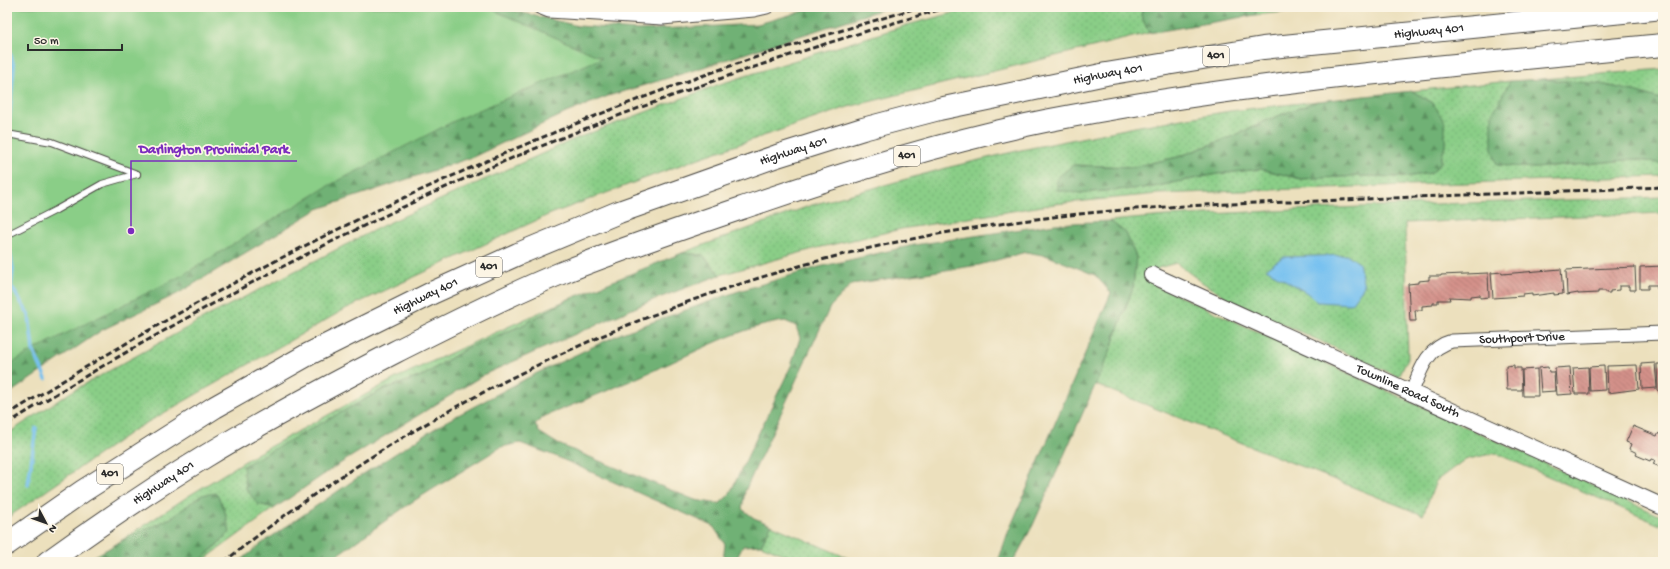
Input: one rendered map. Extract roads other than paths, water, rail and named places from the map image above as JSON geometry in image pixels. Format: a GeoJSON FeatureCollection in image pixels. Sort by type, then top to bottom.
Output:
{"type":"FeatureCollection","features":[{"type":"Feature","properties":{"kind":"highway","name":"Highway 401"},"geometry":{"type":"LineString","coordinates":[[7,544],[83,491],[215,407],[316,350],[434,292],[518,254],[619,212],[777,156],[863,129],[939,109],[1106,74],[1263,48],[1663,8]]}},
{"type":"Feature","properties":{"kind":"highway","name":"Highway 401"},"geometry":{"type":"LineString","coordinates":[[48,562],[108,519],[206,456],[326,387],[459,320],[558,275],[646,240],[828,179],[952,143],[1042,122],[1116,109],[1297,81],[1663,45]]}},
{"type":"Feature","properties":{"kind":"street"},"geometry":{"type":"LineString","coordinates":[[539,7],[549,11],[662,18],[754,10],[767,7]]}},
{"type":"Feature","properties":{"kind":"street","name":"Townline Road South"},"geometry":{"type":"LineString","coordinates":[[1152,275],[1411,394],[1663,507]]}},
{"type":"Feature","properties":{"kind":"street","name":"Southport Drive"},"geometry":{"type":"LineString","coordinates":[[1411,394],[1426,360],[1434,349],[1443,343],[1452,341],[1663,333]]}},
{"type":"Feature","properties":{"kind":"lane"},"geometry":{"type":"LineString","coordinates":[[7,134],[52,142],[137,174],[102,184],[7,235]]}},
{"type":"Feature","properties":{"kind":"water"},"geometry":{"type":"Polygon","coordinates":[[[1348,255],[1359,263],[1364,286],[1351,304],[1318,302],[1307,293],[1266,269],[1283,257],[1348,255]]]}},
{"type":"Feature","properties":{"kind":"waterway"},"geometry":{"type":"LineString","coordinates":[[7,43],[14,66],[7,142]]}},
{"type":"Feature","properties":{"kind":"waterway"},"geometry":{"type":"LineString","coordinates":[[7,237],[13,269],[11,286],[29,315],[33,350],[46,379]]}},
{"type":"Feature","properties":{"kind":"waterway"},"geometry":{"type":"LineString","coordinates":[[28,485],[36,428]]}},
{"type":"Feature","properties":{"kind":"railway"},"geometry":{"type":"LineString","coordinates":[[7,415],[192,306],[334,231],[427,187],[519,147],[657,92],[772,52],[920,7]]}},
{"type":"Feature","properties":{"kind":"railway"},"geometry":{"type":"LineString","coordinates":[[7,424],[126,352],[248,285],[372,222],[498,164],[609,119],[721,78],[835,41],[949,7]]}},
{"type":"Feature","properties":{"kind":"railway"},"geometry":{"type":"LineString","coordinates":[[224,562],[296,507],[372,456],[452,409],[534,367],[618,329],[704,296],[791,268],[922,237],[966,229],[1086,213],[1219,204],[1663,187]]}},
{"type":"Feature","properties":{"kind":"place","name":"Darlington Provincial Park"},"geometry":{"type":"Point","coordinates":[131,231]}}]}
